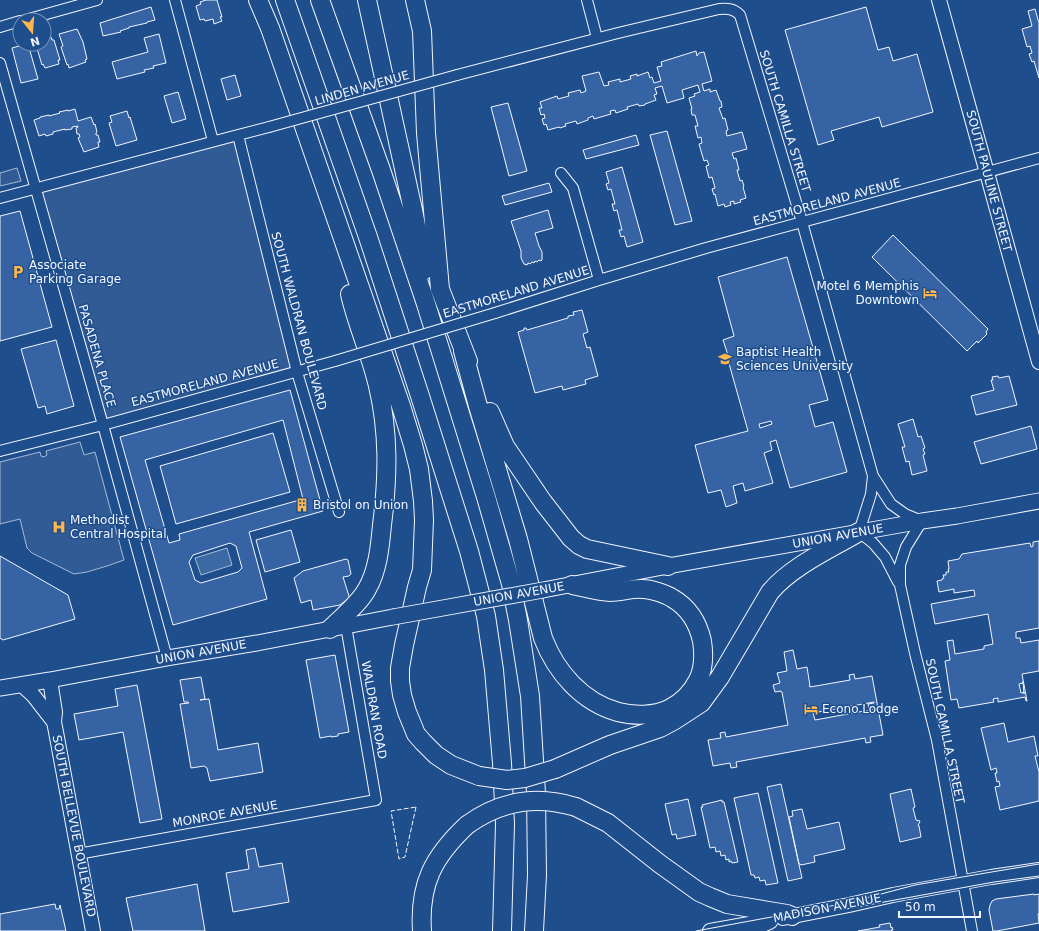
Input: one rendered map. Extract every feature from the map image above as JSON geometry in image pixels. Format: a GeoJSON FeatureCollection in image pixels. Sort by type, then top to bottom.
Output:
{"type":"FeatureCollection","features":[{"type":"Feature","properties":{"kind":"highway"},"geometry":{"type":"LineString","coordinates":[[258,0],[270,28],[401,406],[413,445],[422,495],[424,520],[422,570],[404,645],[400,668],[400,681],[406,712],[416,734],[436,755],[451,765],[478,776],[507,780],[525,778],[555,769],[610,745],[660,728],[701,703],[720,678],[770,592],[778,582],[802,565],[859,532]]}},
{"type":"Feature","properties":{"kind":"highway"},"geometry":{"type":"LineString","coordinates":[[285,0],[365,229],[420,396],[469,551],[486,616],[494,670],[502,763],[505,824],[502,931]]}},
{"type":"Feature","properties":{"kind":"highway"},"geometry":{"type":"LineString","coordinates":[[320,0],[426,304],[511,584],[530,696],[536,793],[537,875],[534,931]]}},
{"type":"Feature","properties":{"kind":"highway"},"geometry":{"type":"LineString","coordinates":[[368,0],[420,241],[426,304]]}},
{"type":"Feature","properties":{"kind":"highway"},"geometry":{"type":"LineString","coordinates":[[415,0],[422,31],[426,133],[440,289],[463,351],[496,426],[505,446],[543,502],[571,538],[579,545],[588,549],[668,566]]}},
{"type":"Feature","properties":{"kind":"highway"},"geometry":{"type":"LineString","coordinates":[[324,186],[352,304],[378,385],[383,410],[387,456],[383,519],[375,570],[368,588],[338,627]]}},
{"type":"Feature","properties":{"kind":"highway"},"geometry":{"type":"LineString","coordinates":[[463,351],[518,539],[543,638],[547,649],[558,666],[570,683],[583,694],[595,702],[619,712],[643,715],[655,713],[669,709],[690,693],[699,679],[704,657],[697,624],[683,605],[672,598],[644,588],[610,592],[572,585]]}},
{"type":"Feature","properties":{"kind":"highway"},"geometry":{"type":"LineString","coordinates":[[422,931],[422,899],[430,872],[445,847],[466,825],[487,812],[513,803],[538,801],[564,803],[576,807],[608,823],[660,864],[699,892],[710,897],[727,904],[792,916]]}},
{"type":"Feature","properties":{"kind":"highway"},"geometry":{"type":"LineString","coordinates":[[743,931],[769,920]]}},
{"type":"Feature","properties":{"kind":"main road","name":"UNION AVENUE"},"geometry":{"type":"LineString","coordinates":[[0,688],[257,643],[668,566],[1039,501]]}},
{"type":"Feature","properties":{"kind":"street"},"geometry":{"type":"LineString","coordinates":[[52,12],[96,0]]}},
{"type":"Feature","properties":{"kind":"street"},"geometry":{"type":"LineString","coordinates":[[175,0],[213,141]]}},
{"type":"Feature","properties":{"kind":"street"},"geometry":{"type":"LineString","coordinates":[[587,0],[597,38]]}},
{"type":"Feature","properties":{"kind":"street","name":"SOUTH PAULINE STREET"},"geometry":{"type":"LineString","coordinates":[[939,0],[1039,362]]}},
{"type":"Feature","properties":{"kind":"street","name":"LINDEN AVENUE"},"geometry":{"type":"LineString","coordinates":[[0,198],[597,38],[719,9],[732,9]]}},
{"type":"Feature","properties":{"kind":"street","name":"SOUTH CAMILLA STREET"},"geometry":{"type":"LineString","coordinates":[[732,9],[740,15],[802,222],[873,476],[891,504],[905,514],[922,521],[906,547],[900,565],[900,585],[937,740],[972,931]]}},
{"type":"Feature","properties":{"kind":"street"},"geometry":{"type":"LineString","coordinates":[[0,27],[12,23]]}},
{"type":"Feature","properties":{"kind":"street","name":"PASADENA PLACE"},"geometry":{"type":"LineString","coordinates":[[0,63],[103,425],[167,658]]}},
{"type":"Feature","properties":{"kind":"street","name":"SOUTH WALDRAN BOULEVARD"},"geometry":{"type":"LineString","coordinates":[[238,134],[297,372],[339,512]]}},
{"type":"Feature","properties":{"kind":"street","name":"EASTMORELAND AVENUE"},"geometry":{"type":"LineString","coordinates":[[0,450],[103,425],[297,372],[699,251],[1039,158]]}},
{"type":"Feature","properties":{"kind":"street"},"geometry":{"type":"LineString","coordinates":[[561,173],[573,188],[599,280]]}},
{"type":"Feature","properties":{"kind":"street","name":"SOUTH CAMILLA STREET"},"geometry":{"type":"LineString","coordinates":[[873,476],[871,494],[859,532],[873,543],[885,557],[900,585]]}},
{"type":"Feature","properties":{"kind":"street","name":"WALDRAN ROAD"},"geometry":{"type":"LineString","coordinates":[[338,627],[376,800]]}},
{"type":"Feature","properties":{"kind":"street","name":"SOUTH BELLEVUE BOULEVARD"},"geometry":{"type":"LineString","coordinates":[[50,680],[55,712],[54,722],[93,931]]}},
{"type":"Feature","properties":{"kind":"street","name":"SOUTH BELLEVUE BOULEVARD"},"geometry":{"type":"LineString","coordinates":[[22,684],[54,722]]}},
{"type":"Feature","properties":{"kind":"street","name":"MONROE AVENUE"},"geometry":{"type":"LineString","coordinates":[[78,854],[376,800]]}},
{"type":"Feature","properties":{"kind":"street","name":"MADISON AVENUE"},"geometry":{"type":"LineString","coordinates":[[710,931],[849,906],[893,895],[963,882],[1039,870]]}},
{"type":"Feature","properties":{"kind":"shaded area"},"geometry":{"type":"Polygon","coordinates":[[[238,135],[297,372],[103,425],[35,188],[238,135]]]}},
{"type":"Feature","properties":{"kind":"shaded area"},"geometry":{"type":"Polygon","coordinates":[[[17,168],[21,181],[0,186],[0,173],[17,168]]]}},
{"type":"Feature","properties":{"kind":"shaded area"},"geometry":{"type":"Polygon","coordinates":[[[80,442],[84,455],[95,452],[124,560],[87,572],[74,574],[32,553],[27,548],[20,519],[0,524],[0,462],[40,452],[41,456],[44,457],[47,455],[46,451],[80,442]]]}},
{"type":"Feature","properties":{"kind":"shaded area"},"geometry":{"type":"Polygon","coordinates":[[[227,548],[232,565],[201,575],[195,558],[227,548]]]}},
{"type":"Feature","properties":{"kind":"building"},"geometry":{"type":"Polygon","coordinates":[[[206,0],[217,0],[222,21],[214,24],[213,19],[205,21],[204,19],[200,20],[196,6],[201,4],[200,2],[206,0]]]}},
{"type":"Feature","properties":{"kind":"building"},"geometry":{"type":"Polygon","coordinates":[[[151,7],[155,20],[129,27],[120,31],[121,32],[103,36],[100,23],[151,7]]]}},
{"type":"Feature","properties":{"kind":"building"},"geometry":{"type":"Polygon","coordinates":[[[866,7],[878,50],[889,47],[893,61],[917,54],[933,112],[882,127],[879,117],[831,131],[834,140],[818,145],[785,30],[866,7]]]}},
{"type":"Feature","properties":{"kind":"building"},"geometry":{"type":"Polygon","coordinates":[[[1035,9],[1039,23],[1039,78],[1034,61],[1032,62],[1029,54],[1032,53],[1030,46],[1027,47],[1022,29],[1032,26],[1028,11],[1035,9]]]}},
{"type":"Feature","properties":{"kind":"building"},"geometry":{"type":"Polygon","coordinates":[[[77,29],[83,42],[87,59],[85,60],[86,62],[69,68],[61,47],[63,46],[59,34],[77,29]]]}},
{"type":"Feature","properties":{"kind":"building"},"geometry":{"type":"Polygon","coordinates":[[[159,34],[166,63],[153,66],[154,68],[144,70],[145,72],[117,79],[112,62],[148,52],[144,38],[159,34]]]}},
{"type":"Feature","properties":{"kind":"building"},"geometry":{"type":"Polygon","coordinates":[[[52,40],[54,40],[60,60],[58,60],[59,64],[45,68],[43,64],[42,65],[38,52],[52,52],[52,40]]]}},
{"type":"Feature","properties":{"kind":"building"},"geometry":{"type":"Polygon","coordinates":[[[696,51],[697,56],[699,53],[704,52],[712,81],[702,84],[704,91],[710,89],[710,92],[716,90],[722,107],[719,108],[723,119],[725,118],[728,130],[726,131],[727,136],[742,132],[747,149],[732,153],[734,159],[736,158],[740,181],[742,180],[744,186],[746,198],[740,200],[741,202],[734,204],[734,201],[730,202],[731,205],[725,207],[724,204],[718,206],[712,189],[715,188],[712,177],[709,178],[706,166],[709,165],[707,160],[704,161],[699,144],[702,143],[701,137],[698,138],[695,126],[698,126],[695,115],[692,115],[689,98],[700,92],[698,85],[682,90],[684,98],[667,103],[662,86],[655,88],[657,94],[654,95],[656,100],[645,105],[639,106],[638,104],[627,107],[628,109],[616,113],[615,110],[610,111],[611,114],[594,119],[593,116],[588,118],[588,120],[577,124],[576,121],[565,124],[566,126],[560,128],[548,130],[546,124],[544,125],[542,119],[545,118],[544,114],[541,115],[539,108],[542,108],[540,102],[557,96],[558,99],[569,96],[568,93],[580,90],[581,93],[586,91],[582,76],[599,72],[604,86],[609,85],[608,82],[620,79],[620,82],[631,79],[630,76],[637,74],[637,76],[648,72],[654,83],[661,81],[657,67],[662,66],[661,62],[696,51]]]}},
{"type":"Feature","properties":{"kind":"building"},"geometry":{"type":"Polygon","coordinates":[[[13,52],[30,52],[38,79],[21,83],[13,52]]]}},
{"type":"Feature","properties":{"kind":"building"},"geometry":{"type":"Polygon","coordinates":[[[235,75],[241,96],[227,100],[221,79],[235,75]]]}},
{"type":"Feature","properties":{"kind":"building"},"geometry":{"type":"Polygon","coordinates":[[[178,92],[186,119],[172,123],[164,96],[178,92]]]}},
{"type":"Feature","properties":{"kind":"building"},"geometry":{"type":"Polygon","coordinates":[[[508,103],[527,171],[509,176],[491,107],[508,103]]]}},
{"type":"Feature","properties":{"kind":"building"},"geometry":{"type":"Polygon","coordinates":[[[75,109],[78,121],[91,117],[94,125],[95,124],[97,132],[96,135],[98,135],[100,142],[98,142],[99,147],[84,152],[78,138],[80,137],[79,134],[77,134],[76,128],[78,126],[72,127],[72,129],[53,132],[53,134],[46,136],[45,134],[39,136],[34,120],[40,117],[75,109]]]}},
{"type":"Feature","properties":{"kind":"building"},"geometry":{"type":"Polygon","coordinates":[[[127,111],[137,140],[116,146],[109,123],[112,122],[110,116],[127,111]]]}},
{"type":"Feature","properties":{"kind":"building"},"geometry":{"type":"Polygon","coordinates":[[[667,131],[692,221],[675,225],[650,135],[667,131]]]}},
{"type":"Feature","properties":{"kind":"building"},"geometry":{"type":"Polygon","coordinates":[[[636,135],[639,145],[586,159],[583,150],[636,135]]]}},
{"type":"Feature","properties":{"kind":"building"},"geometry":{"type":"Polygon","coordinates":[[[622,167],[643,242],[627,247],[624,236],[621,237],[619,230],[622,230],[617,210],[614,211],[612,204],[615,204],[611,189],[608,190],[606,184],[609,183],[606,172],[622,167]]]}},
{"type":"Feature","properties":{"kind":"building"},"geometry":{"type":"Polygon","coordinates":[[[549,183],[552,192],[505,205],[502,196],[549,183]]]}},
{"type":"Feature","properties":{"kind":"building"},"geometry":{"type":"Polygon","coordinates":[[[548,210],[553,228],[535,233],[542,252],[542,260],[537,262],[535,261],[534,263],[532,262],[530,264],[528,263],[527,265],[524,264],[511,221],[548,210]]]}},
{"type":"Feature","properties":{"kind":"building","name":"Associate Parking Garage"},"geometry":{"type":"Polygon","coordinates":[[[20,211],[52,327],[0,341],[0,216],[20,211]]]}},
{"type":"Feature","properties":{"kind":"building","name":"Motel 6 Memphis Downtown"},"geometry":{"type":"Polygon","coordinates":[[[893,235],[988,329],[986,332],[987,334],[967,351],[872,257],[893,235]]]}},
{"type":"Feature","properties":{"kind":"building"},"geometry":{"type":"Polygon","coordinates":[[[787,257],[828,400],[809,405],[815,427],[833,422],[847,472],[790,488],[776,440],[770,442],[772,450],[764,453],[773,483],[745,491],[743,483],[733,486],[737,503],[726,507],[721,490],[708,493],[695,445],[748,431],[723,340],[734,336],[718,277],[787,257]],[[771,421],[759,424],[760,428],[772,424],[771,421]]]}},
{"type":"Feature","properties":{"kind":"building"},"geometry":{"type":"Polygon","coordinates":[[[582,310],[588,332],[583,334],[587,348],[590,347],[598,376],[585,380],[586,384],[563,390],[562,386],[535,393],[518,332],[524,330],[524,328],[527,330],[568,318],[568,316],[574,315],[573,312],[582,310]]]}},
{"type":"Feature","properties":{"kind":"building"},"geometry":{"type":"Polygon","coordinates":[[[56,340],[74,406],[47,414],[45,406],[38,408],[21,349],[56,340]]]}},
{"type":"Feature","properties":{"kind":"building"},"geometry":{"type":"Polygon","coordinates":[[[998,376],[999,378],[1009,376],[1017,405],[976,415],[971,396],[994,390],[991,380],[993,380],[992,377],[998,376]]]}},
{"type":"Feature","properties":{"kind":"building","name":"Bristol on Union"},"geometry":{"type":"Polygon","coordinates":[[[290,390],[323,511],[249,532],[267,599],[173,625],[120,437],[290,390]],[[283,420],[145,460],[169,543],[180,540],[179,534],[303,499],[283,420]],[[230,543],[193,555],[189,562],[195,580],[201,583],[238,572],[242,568],[236,546],[230,543]]]}},
{"type":"Feature","properties":{"kind":"building"},"geometry":{"type":"Polygon","coordinates":[[[913,419],[918,437],[921,436],[925,448],[923,449],[925,454],[923,455],[927,471],[912,475],[909,461],[906,462],[902,447],[905,447],[898,424],[913,419]]]}},
{"type":"Feature","properties":{"kind":"building"},"geometry":{"type":"Polygon","coordinates":[[[1031,426],[1037,449],[981,464],[974,442],[1031,426]]]}},
{"type":"Feature","properties":{"kind":"building"},"geometry":{"type":"Polygon","coordinates":[[[273,433],[290,492],[176,524],[160,466],[273,433]]]}},
{"type":"Feature","properties":{"kind":"building"},"geometry":{"type":"Polygon","coordinates":[[[291,530],[300,562],[265,572],[256,540],[291,530]]]}},
{"type":"Feature","properties":{"kind":"building"},"geometry":{"type":"Polygon","coordinates":[[[1039,541],[1039,628],[1016,632],[1016,638],[1020,638],[1021,643],[1039,640],[1039,671],[1022,674],[1027,701],[1025,697],[998,702],[998,698],[993,699],[994,702],[959,708],[957,699],[951,700],[945,661],[950,660],[947,641],[953,640],[955,654],[984,649],[984,646],[993,644],[988,614],[935,624],[931,604],[975,596],[974,590],[954,593],[954,589],[939,592],[937,581],[942,580],[944,578],[943,575],[946,575],[946,572],[949,572],[948,561],[959,559],[962,554],[1030,543],[1031,547],[1033,546],[1033,542],[1039,541]],[[1023,682],[1019,684],[1021,693],[1024,692],[1023,682]]]}},
{"type":"Feature","properties":{"kind":"building"},"geometry":{"type":"Polygon","coordinates":[[[0,556],[68,595],[75,619],[3,640],[0,638],[0,556]]]}},
{"type":"Feature","properties":{"kind":"building"},"geometry":{"type":"Polygon","coordinates":[[[346,559],[348,560],[351,574],[343,577],[349,598],[340,605],[313,610],[311,600],[301,603],[294,578],[303,571],[346,559]]]}},
{"type":"Feature","properties":{"kind":"building","name":"Econo Lodge"},"geometry":{"type":"Polygon","coordinates":[[[793,650],[797,669],[807,667],[810,687],[850,680],[849,675],[854,674],[855,679],[872,676],[883,735],[870,737],[871,742],[866,743],[865,738],[736,762],[737,767],[731,768],[730,763],[713,766],[708,740],[721,738],[720,733],[725,732],[726,737],[788,725],[782,692],[775,692],[773,685],[780,683],[777,673],[787,671],[784,652],[793,650]],[[874,703],[813,713],[815,720],[875,709],[869,710],[868,704],[874,703]]]}},
{"type":"Feature","properties":{"kind":"building"},"geometry":{"type":"Polygon","coordinates":[[[335,655],[349,732],[338,734],[338,736],[320,738],[306,660],[335,655]]]}},
{"type":"Feature","properties":{"kind":"building"},"geometry":{"type":"Polygon","coordinates":[[[201,677],[205,699],[200,700],[209,699],[218,750],[258,743],[263,772],[210,781],[207,768],[204,766],[191,768],[180,704],[189,703],[184,702],[180,680],[201,677]]]}},
{"type":"Feature","properties":{"kind":"building"},"geometry":{"type":"Polygon","coordinates":[[[137,685],[162,819],[140,823],[123,732],[79,740],[74,714],[118,706],[115,689],[137,685]]]}},
{"type":"Feature","properties":{"kind":"building"},"geometry":{"type":"Polygon","coordinates":[[[1004,723],[1008,742],[1034,736],[1038,756],[1035,756],[1039,772],[1039,801],[1000,810],[995,787],[1000,786],[999,781],[997,782],[995,773],[997,773],[996,768],[991,770],[981,728],[1004,723]]]}},
{"type":"Feature","properties":{"kind":"building"},"geometry":{"type":"Polygon","coordinates":[[[781,784],[802,878],[788,881],[767,787],[781,784]]]}},
{"type":"Feature","properties":{"kind":"building"},"geometry":{"type":"Polygon","coordinates":[[[911,789],[916,820],[920,821],[918,826],[921,837],[900,842],[890,794],[911,789]]]}},
{"type":"Feature","properties":{"kind":"building"},"geometry":{"type":"Polygon","coordinates":[[[758,793],[778,883],[766,885],[765,880],[760,881],[759,877],[755,878],[754,875],[751,875],[734,798],[758,793]]]}},
{"type":"Feature","properties":{"kind":"building"},"geometry":{"type":"Polygon","coordinates":[[[688,799],[696,835],[677,839],[676,834],[672,835],[665,804],[688,799]]]}},
{"type":"Feature","properties":{"kind":"building"},"geometry":{"type":"Polygon","coordinates":[[[722,800],[722,802],[724,802],[738,862],[729,862],[729,859],[726,860],[725,855],[721,856],[720,851],[716,852],[715,847],[710,848],[701,807],[703,807],[702,805],[722,800]]]}},
{"type":"Feature","properties":{"kind":"building"},"geometry":{"type":"Polygon","coordinates":[[[802,809],[807,829],[839,822],[845,849],[814,856],[815,862],[801,865],[799,864],[789,817],[793,816],[792,811],[802,809]]]}},
{"type":"Feature","properties":{"kind":"building"},"geometry":{"type":"Polygon","coordinates":[[[255,848],[259,867],[282,863],[289,902],[233,912],[226,873],[249,869],[246,850],[255,848]]]}},
{"type":"Feature","properties":{"kind":"building"},"geometry":{"type":"Polygon","coordinates":[[[197,884],[205,931],[133,931],[126,898],[197,884]]]}},
{"type":"Feature","properties":{"kind":"building"},"geometry":{"type":"Polygon","coordinates":[[[1039,894],[1039,923],[993,931],[989,910],[992,901],[996,899],[1039,894]]]}},
{"type":"Feature","properties":{"kind":"building"},"geometry":{"type":"Polygon","coordinates":[[[55,904],[56,909],[59,909],[60,905],[66,931],[0,931],[0,914],[55,904]]]}},
{"type":"Feature","properties":{"kind":"building"},"geometry":{"type":"Polygon","coordinates":[[[890,923],[893,930],[891,930],[892,931],[858,931],[880,927],[879,925],[890,923]]]}},
{"type":"Feature","properties":{"kind":"tram line"},"geometry":{"type":"LineString","coordinates":[[696,931],[847,903],[915,885],[1039,864]]}},
{"type":"Feature","properties":{"kind":"tram line"},"geometry":{"type":"LineString","coordinates":[[840,910],[994,882],[1039,876]]}},
{"type":"Feature","properties":{"kind":"fence"},"geometry":{"type":"LineString","coordinates":[[416,807],[405,857],[399,859],[391,811],[416,807]]}},
{"type":"Feature","properties":{"kind":"place","name":"Associate Parking Garage"},"geometry":{"type":"Point","coordinates":[18,272]}},
{"type":"Feature","properties":{"kind":"place","name":"Motel 6 Memphis Downtown"},"geometry":{"type":"Point","coordinates":[930,293]}},
{"type":"Feature","properties":{"kind":"place","name":"Baptist Health Sciences University"},"geometry":{"type":"Point","coordinates":[725,359]}},
{"type":"Feature","properties":{"kind":"place","name":"Bristol on Union"},"geometry":{"type":"Point","coordinates":[302,505]}},
{"type":"Feature","properties":{"kind":"place","name":"Methodist Central Hospital"},"geometry":{"type":"Point","coordinates":[59,527]}},
{"type":"Feature","properties":{"kind":"place","name":"Econo Lodge"},"geometry":{"type":"Point","coordinates":[811,709]}}]}
